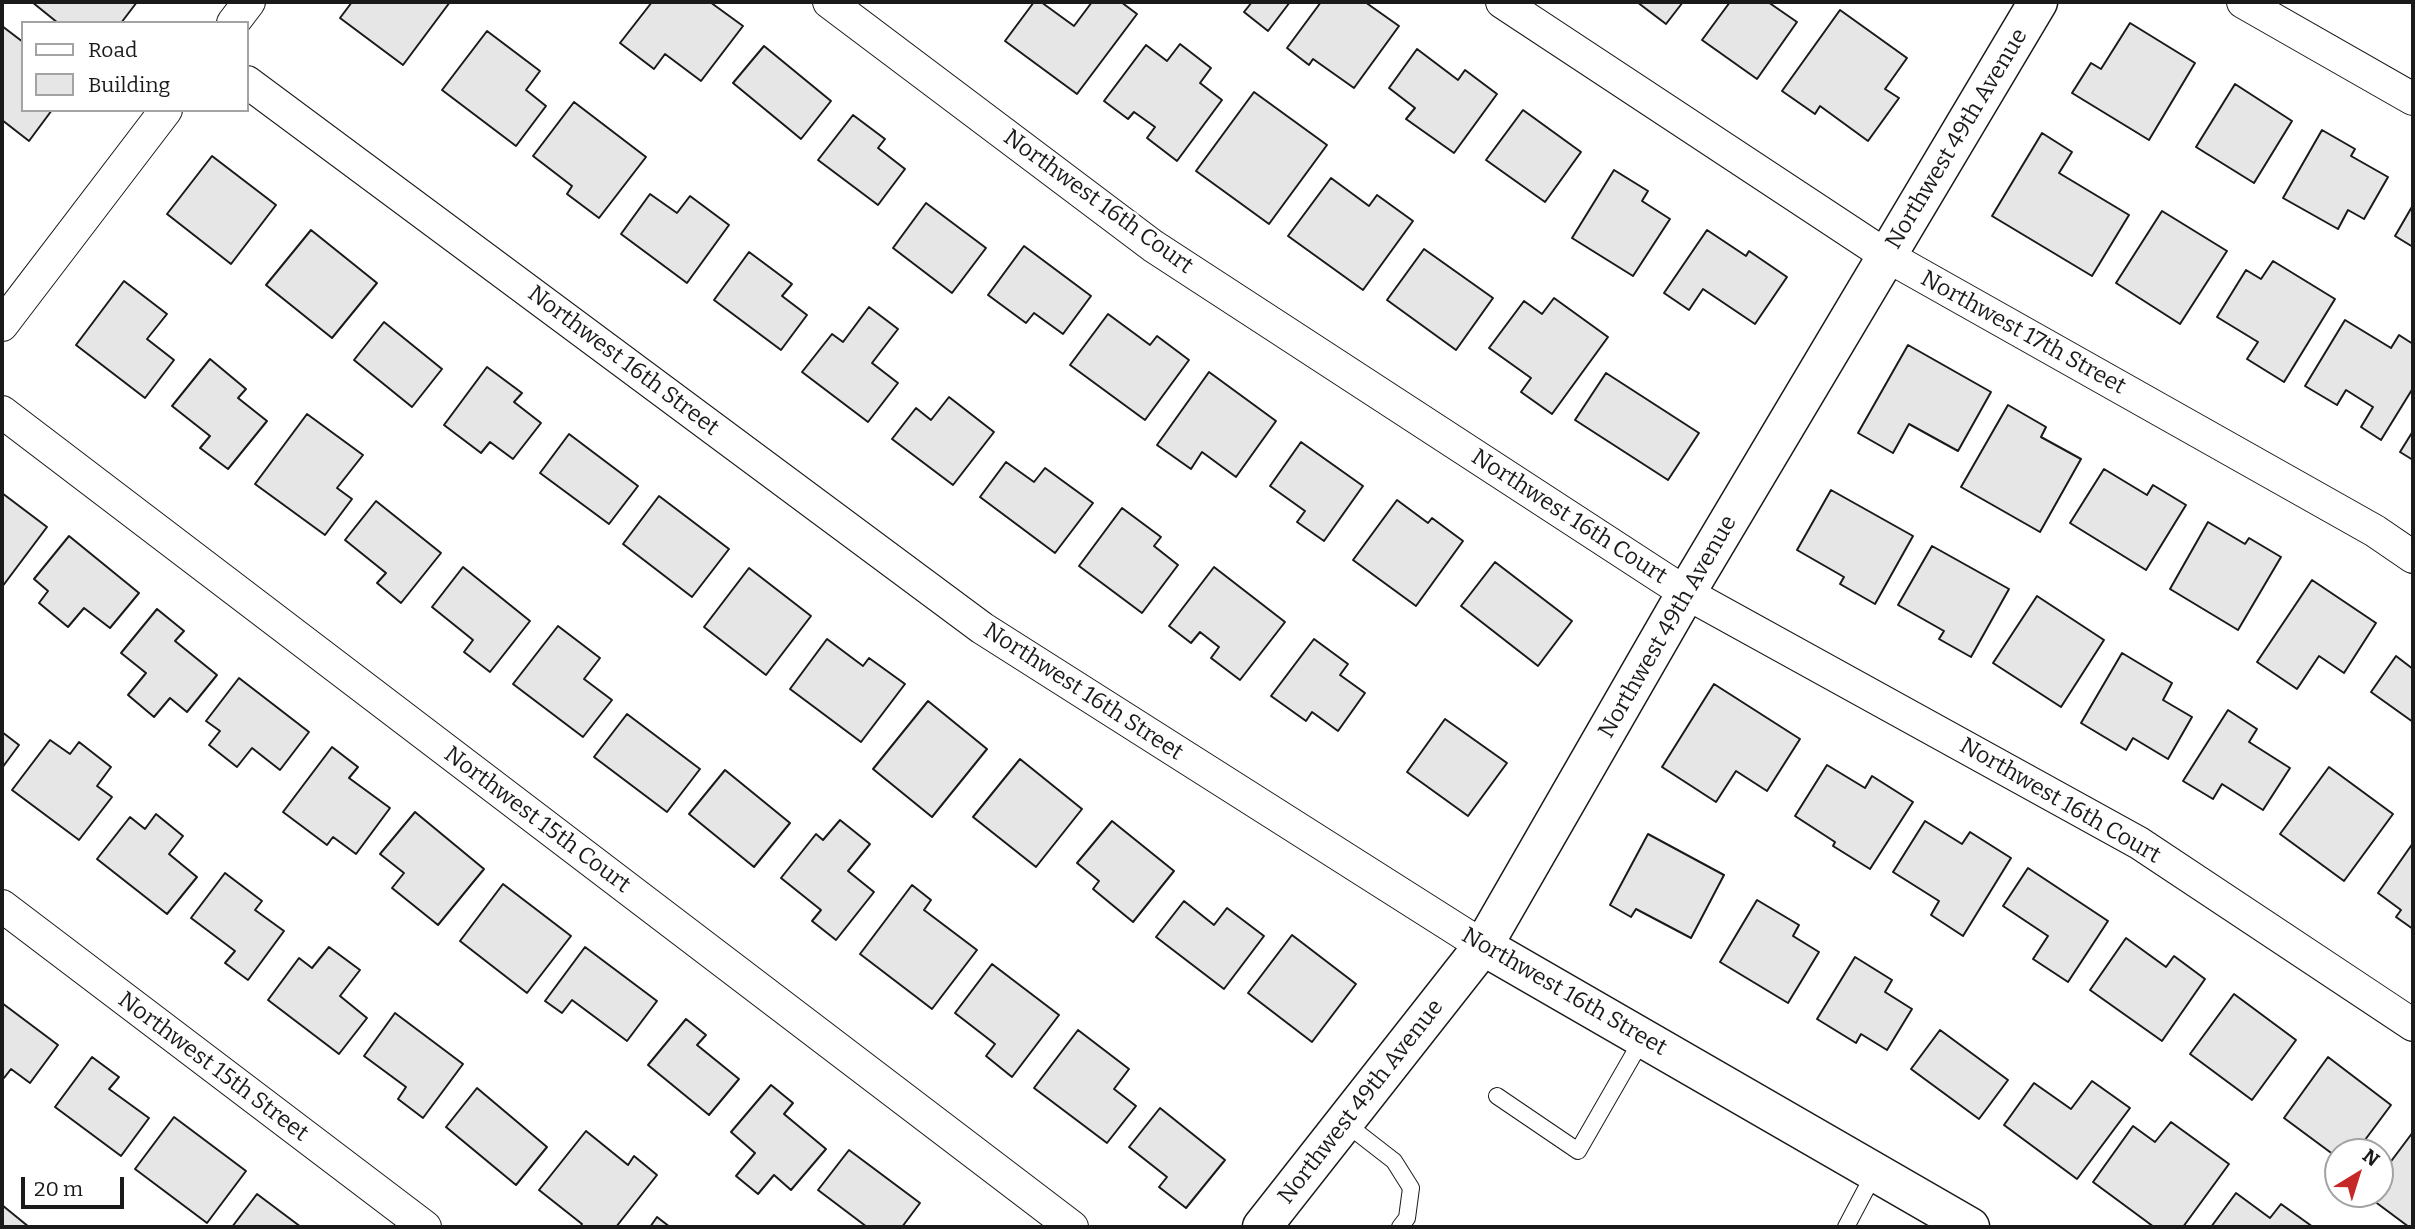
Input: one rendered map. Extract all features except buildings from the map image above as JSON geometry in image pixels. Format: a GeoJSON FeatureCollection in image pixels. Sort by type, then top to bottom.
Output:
{"type":"FeatureCollection","features":[{"type":"Feature","properties":{"kind":"street"},"geometry":{"type":"LineString","coordinates":[[235,21],[249,2]]}},
{"type":"Feature","properties":{"kind":"street","name":"Northwest 16th Court"},"geometry":{"type":"LineString","coordinates":[[829,2],[1153,246],[1686,593],[2139,843],[2413,1025]]}},
{"type":"Feature","properties":{"kind":"street","name":"Northwest 17th Street"},"geometry":{"type":"LineString","coordinates":[[1502,2],[1887,256],[2375,531],[2413,557]]}},
{"type":"Feature","properties":{"kind":"street","name":"Northwest 49th Avenue"},"geometry":{"type":"LineString","coordinates":[[1262,1227],[1483,946],[1686,593],[2038,2]]}},
{"type":"Feature","properties":{"kind":"street"},"geometry":{"type":"LineString","coordinates":[[2243,2],[2413,99]]}},
{"type":"Feature","properties":{"kind":"street","name":"Northwest 16th Street"},"geometry":{"type":"LineString","coordinates":[[248,83],[982,628],[1483,946],[1970,1227]]}},
{"type":"Feature","properties":{"kind":"street"},"geometry":{"type":"LineString","coordinates":[[2,325],[164,112]]}},
{"type":"Feature","properties":{"kind":"street","name":"Northwest 15th Court"},"geometry":{"type":"LineString","coordinates":[[2,412],[1072,1227]]}},
{"type":"Feature","properties":{"kind":"street","name":"Northwest 15th Street"},"geometry":{"type":"LineString","coordinates":[[2,906],[425,1227]]}},
{"type":"Feature","properties":{"kind":"lane"},"geometry":{"type":"LineString","coordinates":[[1497,1096],[1578,1151],[1643,1038]]}},
{"type":"Feature","properties":{"kind":"lane"},"geometry":{"type":"LineString","coordinates":[[1345,1123],[1394,1161],[1412,1188],[1407,1218],[1400,1227]]}},
{"type":"Feature","properties":{"kind":"lane"},"geometry":{"type":"LineString","coordinates":[[1846,1227],[1875,1172]]}}]}
